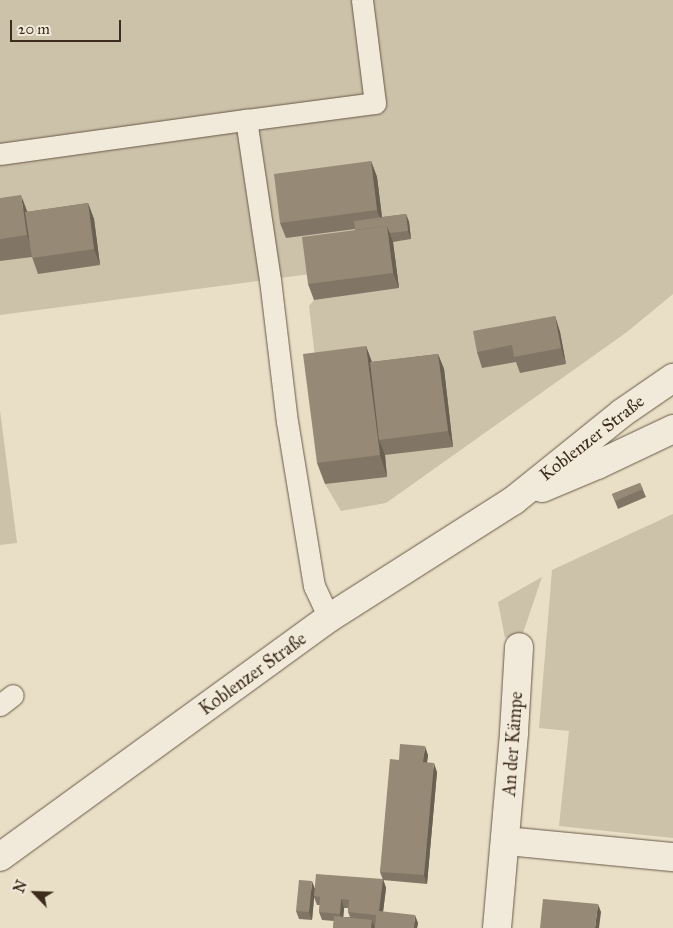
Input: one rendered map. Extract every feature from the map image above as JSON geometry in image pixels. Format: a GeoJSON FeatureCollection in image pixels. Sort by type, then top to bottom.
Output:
{"type":"FeatureCollection","features":[{"type":"Feature","properties":{"kind":"main road","name":"Koblenzer Straße"},"geometry":{"type":"LineString","coordinates":[[0,857],[329,618],[513,501],[622,414],[673,378]]}},
{"type":"Feature","properties":{"kind":"main road","name":"Koblenzer Straße"},"geometry":{"type":"LineString","coordinates":[[513,501],[597,465],[673,429]]}},
{"type":"Feature","properties":{"kind":"main road","name":"An der Kämpe"},"geometry":{"type":"LineString","coordinates":[[497,928],[506,841],[519,647]]}},
{"type":"Feature","properties":{"kind":"main road"},"geometry":{"type":"LineString","coordinates":[[506,841],[673,857]]}},
{"type":"Feature","properties":{"kind":"lane"},"geometry":{"type":"LineString","coordinates":[[0,154],[374,103],[362,0]]}},
{"type":"Feature","properties":{"kind":"lane"},"geometry":{"type":"LineString","coordinates":[[246,120],[270,280],[288,431],[314,586],[329,618]]}},
{"type":"Feature","properties":{"kind":"shaded area"},"geometry":{"type":"Polygon","coordinates":[[[0,0],[673,0],[673,294],[627,332],[386,503],[341,511],[325,484],[311,375],[317,374],[309,306],[314,300],[310,274],[0,315],[0,0]]]}},
{"type":"Feature","properties":{"kind":"shaded area"},"geometry":{"type":"Polygon","coordinates":[[[0,410],[17,543],[0,545],[0,410]]]}},
{"type":"Feature","properties":{"kind":"shaded area"},"geometry":{"type":"Polygon","coordinates":[[[673,514],[673,838],[559,826],[569,731],[539,728],[552,570],[673,514]]]}},
{"type":"Feature","properties":{"kind":"shaded area"},"geometry":{"type":"Polygon","coordinates":[[[542,577],[523,633],[505,638],[498,602],[542,577]]]}},
{"type":"Feature","properties":{"kind":"building"},"geometry":{"type":"Polygon","coordinates":[[[371,161],[377,210],[280,223],[274,174],[371,161]]]}},
{"type":"Feature","properties":{"kind":"building"},"geometry":{"type":"Polygon","coordinates":[[[21,195],[27,235],[0,239],[0,198],[21,195]]]}},
{"type":"Feature","properties":{"kind":"building"},"geometry":{"type":"Polygon","coordinates":[[[88,203],[94,249],[32,258],[25,212],[88,203]]]}},
{"type":"Feature","properties":{"kind":"building"},"geometry":{"type":"Polygon","coordinates":[[[406,214],[408,231],[390,233],[387,226],[355,230],[354,221],[406,214]]]}},
{"type":"Feature","properties":{"kind":"building"},"geometry":{"type":"Polygon","coordinates":[[[387,226],[393,273],[308,284],[302,237],[387,226]]]}},
{"type":"Feature","properties":{"kind":"building"},"geometry":{"type":"Polygon","coordinates":[[[555,316],[561,348],[514,357],[512,345],[477,352],[473,331],[555,316]]]}},
{"type":"Feature","properties":{"kind":"building"},"geometry":{"type":"Polygon","coordinates":[[[366,346],[380,455],[317,463],[303,354],[366,346]]]}},
{"type":"Feature","properties":{"kind":"building"},"geometry":{"type":"Polygon","coordinates":[[[438,354],[448,431],[379,440],[370,362],[438,354]]]}},
{"type":"Feature","properties":{"kind":"building"},"geometry":{"type":"Polygon","coordinates":[[[640,483],[643,489],[615,501],[612,494],[640,483]]]}},
{"type":"Feature","properties":{"kind":"building"},"geometry":{"type":"Polygon","coordinates":[[[400,744],[425,746],[423,762],[434,763],[424,875],[380,872],[390,759],[399,760],[400,744]]]}},
{"type":"Feature","properties":{"kind":"building"},"geometry":{"type":"Polygon","coordinates":[[[316,874],[383,879],[379,911],[415,915],[414,928],[375,928],[376,915],[348,912],[349,900],[341,899],[340,914],[319,912],[320,897],[314,896],[316,874]]]}},
{"type":"Feature","properties":{"kind":"building"},"geometry":{"type":"Polygon","coordinates":[[[299,880],[312,881],[309,912],[296,911],[299,880]]]}},
{"type":"Feature","properties":{"kind":"building"},"geometry":{"type":"Polygon","coordinates":[[[543,899],[598,904],[595,928],[540,928],[543,899]]]}},
{"type":"Feature","properties":{"kind":"building"},"geometry":{"type":"Polygon","coordinates":[[[334,916],[372,920],[371,928],[333,928],[334,916]]]}}]}
